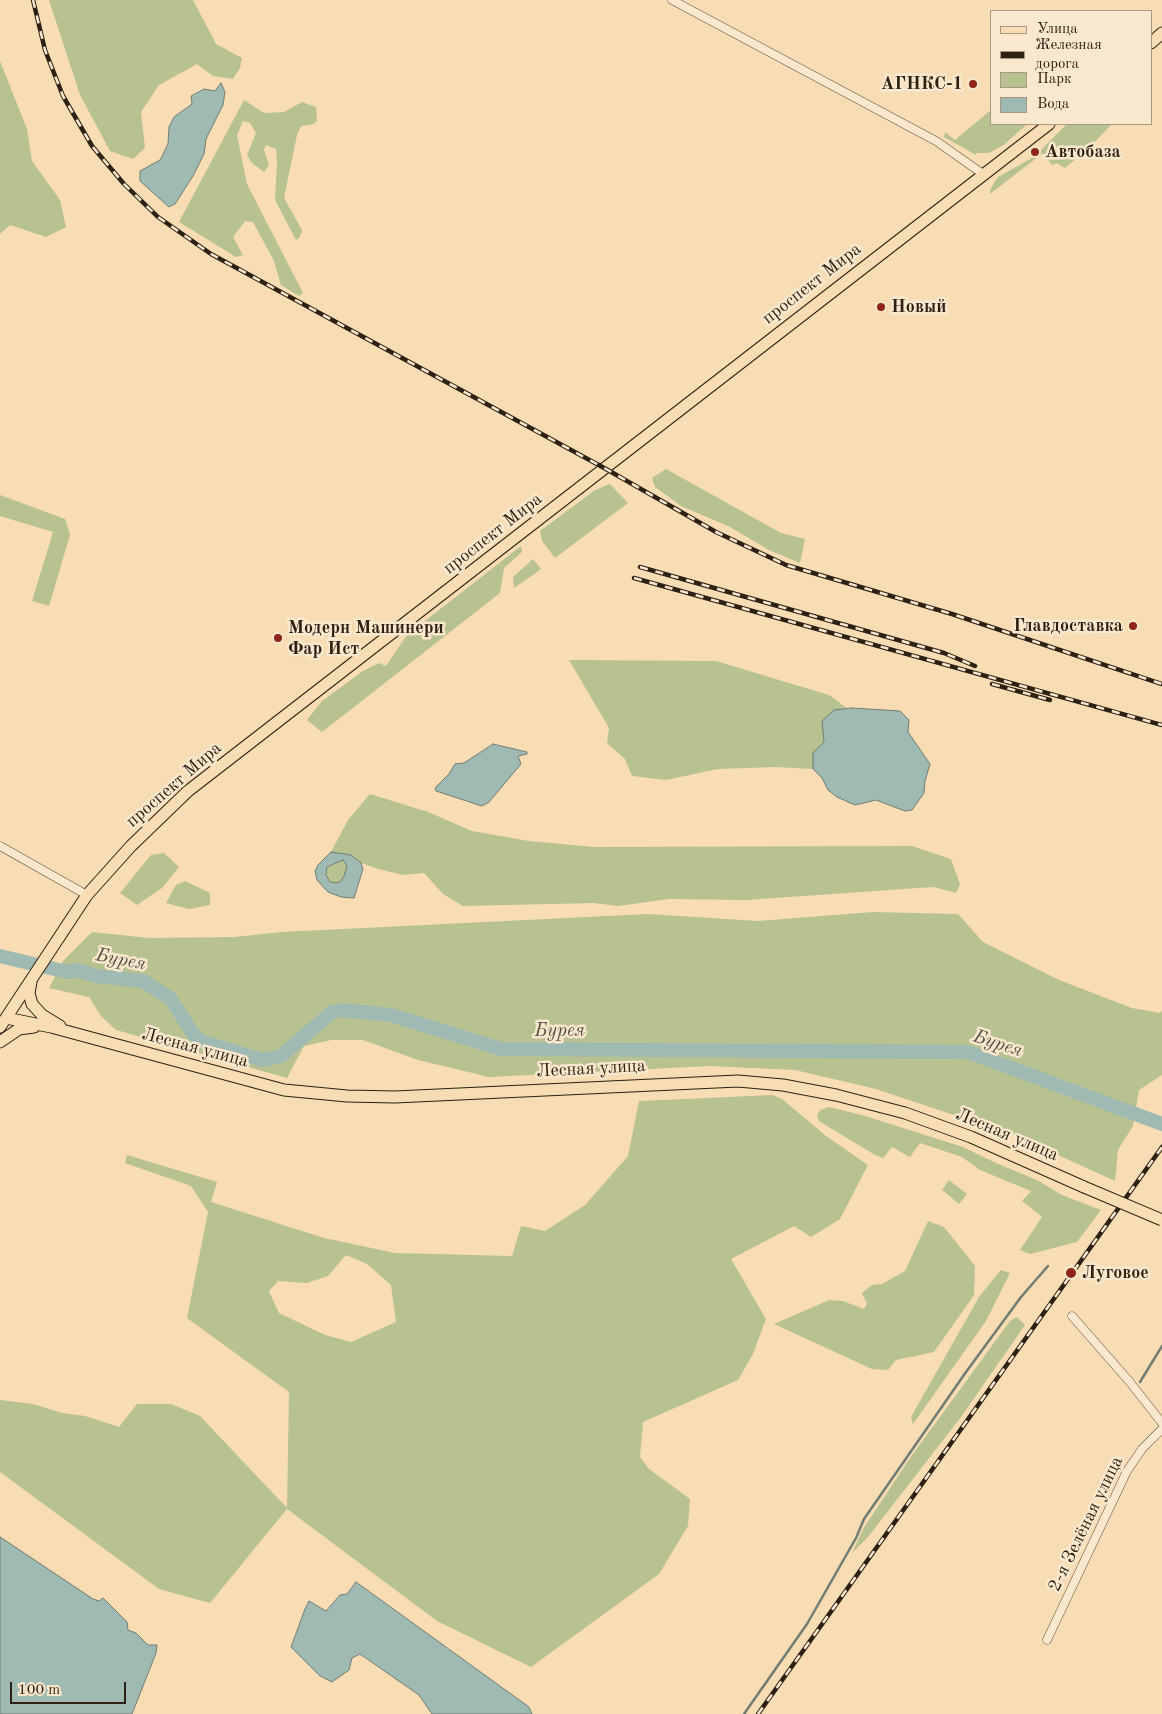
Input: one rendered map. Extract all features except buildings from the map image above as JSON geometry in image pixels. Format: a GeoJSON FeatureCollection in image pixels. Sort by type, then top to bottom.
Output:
{"type":"FeatureCollection","features":[{"type":"Feature","properties":{"kind":"main road"},"geometry":{"type":"LineString","coordinates":[[1152,42],[1162,33]]}},
{"type":"Feature","properties":{"kind":"main road","name":"проспект Мира"},"geometry":{"type":"LineString","coordinates":[[2,1021],[88,895],[131,846],[188,791],[442,597],[1048,125]]}},
{"type":"Feature","properties":{"kind":"main road"},"geometry":{"type":"LineString","coordinates":[[32,976],[29,992],[32,1004],[42,1014],[73,1033]]}},
{"type":"Feature","properties":{"kind":"main road","name":"Лесная улица"},"geometry":{"type":"LineString","coordinates":[[2,1021],[47,1026],[284,1090],[347,1096],[395,1096],[738,1081],[783,1085],[836,1095],[905,1113],[971,1137],[1162,1220]]}},
{"type":"Feature","properties":{"kind":"main road"},"geometry":{"type":"LineString","coordinates":[[0,1042],[19,1029],[47,1026]]}},
{"type":"Feature","properties":{"kind":"street"},"geometry":{"type":"LineString","coordinates":[[672,0],[936,141],[983,174]]}},
{"type":"Feature","properties":{"kind":"street"},"geometry":{"type":"LineString","coordinates":[[0,846],[88,895]]}},
{"type":"Feature","properties":{"kind":"street"},"geometry":{"type":"LineString","coordinates":[[1072,1316],[1130,1381],[1162,1423]]}},
{"type":"Feature","properties":{"kind":"street","name":"2-я Зелёная улица"},"geometry":{"type":"LineString","coordinates":[[1047,1640],[1127,1471],[1142,1448],[1162,1429]]}},
{"type":"Feature","properties":{"kind":"green space"},"geometry":{"type":"Polygon","coordinates":[[[49,0],[193,0],[216,44],[242,58],[240,68],[233,79],[213,76],[197,64],[159,85],[141,112],[145,148],[133,159],[110,151],[80,95],[49,0]]]}},
{"type":"Feature","properties":{"kind":"green space"},"geometry":{"type":"Polygon","coordinates":[[[0,61],[27,129],[32,161],[60,200],[66,227],[46,237],[10,225],[0,234],[0,61]]]}},
{"type":"Feature","properties":{"kind":"green space"},"geometry":{"type":"Polygon","coordinates":[[[244,100],[264,113],[284,112],[302,102],[316,107],[317,121],[313,124],[301,126],[297,135],[284,198],[302,230],[300,237],[296,240],[275,200],[276,149],[266,145],[264,150],[269,165],[264,172],[252,163],[247,155],[256,133],[250,123],[243,121],[237,135],[247,184],[303,293],[299,296],[281,285],[274,261],[253,222],[245,221],[233,237],[243,255],[236,257],[179,222],[244,100]]]}},
{"type":"Feature","properties":{"kind":"green space"},"geometry":{"type":"Polygon","coordinates":[[[990,111],[990,125],[1026,125],[1005,144],[989,153],[977,153],[976,155],[944,137],[945,132],[955,140],[990,111]]]}},
{"type":"Feature","properties":{"kind":"green space"},"geometry":{"type":"Polygon","coordinates":[[[1066,125],[1111,125],[1090,147],[1065,168],[1057,163],[1052,165],[1043,153],[990,194],[990,190],[998,177],[1034,157],[1066,125]]]}},
{"type":"Feature","properties":{"kind":"green space"},"geometry":{"type":"Polygon","coordinates":[[[666,469],[781,533],[805,539],[800,563],[769,550],[730,527],[681,506],[655,487],[652,478],[666,469]]]}},
{"type":"Feature","properties":{"kind":"green space"},"geometry":{"type":"Polygon","coordinates":[[[610,484],[628,503],[555,558],[542,541],[540,531],[595,490],[610,484]]]}},
{"type":"Feature","properties":{"kind":"green space"},"geometry":{"type":"Polygon","coordinates":[[[0,495],[65,519],[70,535],[49,606],[32,601],[53,532],[0,516],[0,495]]]}},
{"type":"Feature","properties":{"kind":"green space"},"geometry":{"type":"Polygon","coordinates":[[[521,546],[522,552],[504,568],[500,593],[322,732],[307,720],[322,701],[363,671],[379,663],[386,666],[407,635],[521,546]]]}},
{"type":"Feature","properties":{"kind":"green space"},"geometry":{"type":"Polygon","coordinates":[[[533,559],[541,569],[514,588],[513,577],[533,559]]]}},
{"type":"Feature","properties":{"kind":"green space"},"geometry":{"type":"Polygon","coordinates":[[[569,660],[716,661],[829,695],[848,709],[834,710],[824,742],[813,753],[813,769],[775,767],[718,769],[666,780],[632,776],[625,759],[607,743],[609,728],[569,660]]]}},
{"type":"Feature","properties":{"kind":"green space"},"geometry":{"type":"Polygon","coordinates":[[[370,794],[428,812],[472,831],[529,841],[594,847],[912,846],[951,859],[960,884],[956,893],[933,887],[746,900],[669,899],[618,906],[593,903],[463,906],[443,894],[424,873],[403,875],[361,863],[351,855],[331,852],[348,820],[370,794]]]}},
{"type":"Feature","properties":{"kind":"green space"},"geometry":{"type":"Polygon","coordinates":[[[164,853],[179,867],[162,888],[137,905],[120,893],[151,855],[164,853]]]}},
{"type":"Feature","properties":{"kind":"green space"},"geometry":{"type":"Polygon","coordinates":[[[343,860],[347,866],[341,882],[336,884],[330,882],[326,875],[327,867],[343,860]]]}},
{"type":"Feature","properties":{"kind":"green space"},"geometry":{"type":"Polygon","coordinates":[[[185,881],[210,893],[210,905],[189,909],[166,903],[176,885],[185,881]]]}},
{"type":"Feature","properties":{"kind":"green space"},"geometry":{"type":"Polygon","coordinates":[[[873,912],[958,914],[983,942],[1059,980],[1132,1008],[1160,1013],[1162,1011],[1162,1075],[1139,1090],[1133,1126],[1118,1150],[1115,1181],[1014,1135],[876,1089],[795,1070],[709,1066],[489,1077],[418,1060],[363,1040],[331,1040],[304,1046],[287,1078],[116,1030],[101,1016],[89,997],[49,988],[63,961],[92,932],[149,938],[234,937],[282,932],[648,914],[758,921],[873,912]]]}},
{"type":"Feature","properties":{"kind":"green space"},"geometry":{"type":"Polygon","coordinates":[[[773,1095],[782,1099],[826,1136],[868,1165],[840,1219],[811,1237],[794,1226],[731,1259],[766,1319],[753,1354],[738,1380],[643,1422],[640,1457],[649,1469],[690,1499],[688,1526],[659,1574],[531,1667],[437,1621],[287,1509],[210,1603],[159,1589],[0,1472],[0,1400],[33,1404],[62,1413],[85,1416],[119,1427],[137,1404],[171,1404],[200,1416],[287,1508],[289,1392],[187,1318],[208,1212],[191,1186],[125,1163],[127,1155],[217,1182],[211,1202],[324,1238],[395,1253],[512,1256],[521,1226],[545,1231],[585,1205],[628,1156],[639,1101],[773,1095]],[[346,1255],[328,1276],[307,1283],[278,1281],[269,1291],[279,1313],[325,1335],[351,1342],[396,1322],[391,1285],[367,1264],[346,1255]]]}},
{"type":"Feature","properties":{"kind":"green space"},"geometry":{"type":"Polygon","coordinates":[[[829,1107],[862,1115],[963,1147],[1037,1180],[1062,1195],[1101,1210],[1077,1242],[1030,1254],[1020,1250],[1042,1217],[1022,1201],[1031,1191],[980,1170],[962,1157],[920,1143],[910,1157],[892,1147],[883,1158],[875,1155],[819,1121],[817,1116],[820,1110],[829,1107]]]}},
{"type":"Feature","properties":{"kind":"green space"},"geometry":{"type":"Polygon","coordinates":[[[949,1180],[967,1194],[959,1204],[942,1190],[949,1180]]]}},
{"type":"Feature","properties":{"kind":"green space"},"geometry":{"type":"Polygon","coordinates":[[[928,1221],[944,1227],[975,1266],[974,1295],[934,1352],[896,1360],[888,1370],[872,1369],[774,1324],[829,1300],[843,1301],[864,1309],[867,1304],[862,1293],[872,1285],[882,1284],[905,1271],[928,1221]]]}},
{"type":"Feature","properties":{"kind":"green space"},"geometry":{"type":"Polygon","coordinates":[[[1001,1270],[1010,1273],[986,1321],[913,1424],[911,1417],[979,1297],[1001,1270]]]}},
{"type":"Feature","properties":{"kind":"green space"},"geometry":{"type":"Polygon","coordinates":[[[1017,1317],[1025,1325],[961,1417],[868,1537],[852,1553],[863,1529],[910,1458],[1010,1321],[1017,1317]]]}},
{"type":"Feature","properties":{"kind":"water"},"geometry":{"type":"Polygon","coordinates":[[[221,83],[225,92],[223,105],[206,139],[204,154],[193,176],[175,204],[169,207],[140,181],[140,171],[160,160],[168,144],[169,127],[174,117],[192,104],[191,96],[204,89],[215,91],[221,83]]]}},
{"type":"Feature","properties":{"kind":"water"},"geometry":{"type":"Polygon","coordinates":[[[852,708],[900,711],[909,720],[908,732],[930,764],[924,793],[912,810],[905,811],[876,800],[855,805],[837,797],[828,790],[822,778],[813,769],[813,753],[824,742],[822,721],[834,710],[852,708]]]}},
{"type":"Feature","properties":{"kind":"water"},"geometry":{"type":"Polygon","coordinates":[[[493,744],[527,752],[527,754],[518,756],[521,764],[489,802],[482,806],[436,791],[435,788],[449,774],[455,764],[464,763],[493,744]]]}},
{"type":"Feature","properties":{"kind":"water"},"geometry":{"type":"Polygon","coordinates":[[[331,852],[351,855],[361,863],[363,869],[354,898],[341,897],[328,892],[317,880],[315,871],[318,865],[331,852]],[[343,860],[327,867],[326,875],[330,882],[340,882],[347,866],[343,860]]]}},
{"type":"Feature","properties":{"kind":"water"},"geometry":{"type":"Polygon","coordinates":[[[0,1537],[93,1599],[99,1601],[103,1598],[127,1622],[128,1630],[136,1633],[148,1645],[157,1645],[156,1653],[132,1714],[0,1714],[0,1537]]]}},
{"type":"Feature","properties":{"kind":"water"},"geometry":{"type":"Polygon","coordinates":[[[356,1582],[529,1707],[532,1714],[432,1714],[419,1695],[360,1654],[352,1658],[349,1670],[332,1682],[320,1676],[291,1647],[305,1609],[309,1601],[326,1611],[340,1595],[347,1594],[356,1582]]]}},
{"type":"Feature","properties":{"kind":"waterway","name":"Бурея"},"geometry":{"type":"LineString","coordinates":[[0,956],[67,972],[77,970],[96,976],[143,981],[170,998],[200,1041],[262,1060],[281,1056],[332,1012],[342,1010],[391,1015],[501,1049],[968,1052],[1162,1124]]}},
{"type":"Feature","properties":{"kind":"waterway"},"geometry":{"type":"LineString","coordinates":[[744,1714],[807,1624],[856,1538],[864,1519],[966,1372],[1021,1297],[1048,1266]]}},
{"type":"Feature","properties":{"kind":"waterway"},"geometry":{"type":"LineString","coordinates":[[1140,1382],[1162,1346]]}},
{"type":"Feature","properties":{"kind":"railway"},"geometry":{"type":"LineString","coordinates":[[33,0],[45,50],[63,96],[92,146],[124,184],[158,217],[211,254],[606,469],[716,532],[786,565],[952,614],[1162,684]]}},
{"type":"Feature","properties":{"kind":"railway"},"geometry":{"type":"LineString","coordinates":[[640,567],[944,653],[975,666]]}},
{"type":"Feature","properties":{"kind":"railway"},"geometry":{"type":"LineString","coordinates":[[634,578],[1162,725]]}},
{"type":"Feature","properties":{"kind":"railway"},"geometry":{"type":"LineString","coordinates":[[992,684],[1050,700]]}},
{"type":"Feature","properties":{"kind":"railway"},"geometry":{"type":"LineString","coordinates":[[758,1714],[1162,1147]]}},
{"type":"Feature","properties":{"kind":"place","name":"АГНКС-1"},"geometry":{"type":"Point","coordinates":[973,84]}},
{"type":"Feature","properties":{"kind":"place","name":"Автобаза"},"geometry":{"type":"Point","coordinates":[1035,152]}},
{"type":"Feature","properties":{"kind":"place","name":"Новый"},"geometry":{"type":"Point","coordinates":[881,307]}},
{"type":"Feature","properties":{"kind":"place","name":"Главдоставка"},"geometry":{"type":"Point","coordinates":[1133,626]}},
{"type":"Feature","properties":{"kind":"place","name":"Модерн Машинери Фар Ист"},"geometry":{"type":"Point","coordinates":[278,638]}},
{"type":"Feature","properties":{"kind":"place","name":"Луговое"},"geometry":{"type":"Point","coordinates":[1071,1273]}}]}
